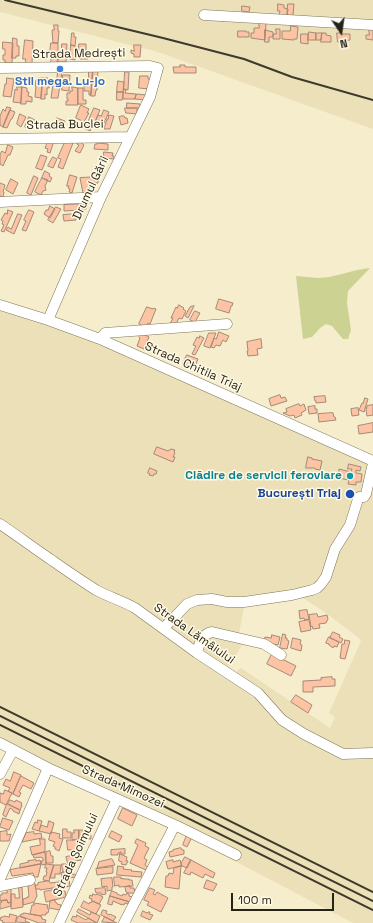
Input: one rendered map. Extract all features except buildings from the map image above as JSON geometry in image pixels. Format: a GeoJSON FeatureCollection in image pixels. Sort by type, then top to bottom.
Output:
{"type":"FeatureCollection","features":[{"type":"Feature","properties":{"kind":"street"},"geometry":{"type":"LineString","coordinates":[[204,15],[373,25]]}},
{"type":"Feature","properties":{"kind":"street","name":"Strada Medrești"},"geometry":{"type":"LineString","coordinates":[[0,68],[150,66],[158,68]]}},
{"type":"Feature","properties":{"kind":"street","name":"Drumul Gării"},"geometry":{"type":"LineString","coordinates":[[48,320],[101,197],[152,93],[158,68]]}},
{"type":"Feature","properties":{"kind":"street","name":"Strada Buclei"},"geometry":{"type":"LineString","coordinates":[[0,139],[130,137]]}},
{"type":"Feature","properties":{"kind":"street"},"geometry":{"type":"LineString","coordinates":[[0,202],[101,197]]}},
{"type":"Feature","properties":{"kind":"street","name":"Strada Chitila Triaj"},"geometry":{"type":"LineString","coordinates":[[0,305],[48,320],[100,339],[373,462]]}},
{"type":"Feature","properties":{"kind":"street"},"geometry":{"type":"LineString","coordinates":[[100,339],[104,333],[227,324]]}},
{"type":"Feature","properties":{"kind":"street"},"geometry":{"type":"LineString","coordinates":[[163,628],[172,621],[187,604],[197,600],[212,599],[227,602],[244,602],[292,595],[317,588],[324,581],[329,571],[335,549],[350,525],[359,497],[364,497],[366,494],[373,462]]}},
{"type":"Feature","properties":{"kind":"street","name":"Strada Lămâiului"},"geometry":{"type":"LineString","coordinates":[[0,524],[52,561],[97,590],[135,608],[197,653],[258,693],[282,720],[304,734],[343,754],[373,753]]}},
{"type":"Feature","properties":{"kind":"street"},"geometry":{"type":"LineString","coordinates":[[197,653],[198,647],[205,635],[212,632],[264,644],[281,655]]}},
{"type":"Feature","properties":{"kind":"street","name":"Strada Mimozei"},"geometry":{"type":"LineString","coordinates":[[0,743],[48,768],[236,854]]}},
{"type":"Feature","properties":{"kind":"street"},"geometry":{"type":"LineString","coordinates":[[0,774],[14,750]]}},
{"type":"Feature","properties":{"kind":"street"},"geometry":{"type":"LineString","coordinates":[[0,879],[48,768]]}},
{"type":"Feature","properties":{"kind":"street","name":"Strada Șoimului"},"geometry":{"type":"LineString","coordinates":[[59,923],[117,799]]}},
{"type":"Feature","properties":{"kind":"street"},"geometry":{"type":"LineString","coordinates":[[124,923],[175,825]]}},
{"type":"Feature","properties":{"kind":"street"},"geometry":{"type":"LineString","coordinates":[[0,886],[30,880]]}},
{"type":"Feature","properties":{"kind":"shaded area"},"geometry":{"type":"Polygon","coordinates":[[[0,0],[373,0],[373,129],[158,52],[0,12],[0,0]]]}},
{"type":"Feature","properties":{"kind":"shaded area"},"geometry":{"type":"Polygon","coordinates":[[[0,307],[55,324],[373,465],[373,923],[353,923],[0,738],[0,307]],[[300,596],[244,607],[239,634],[243,643],[229,667],[236,672],[241,668],[330,728],[335,717],[329,713],[361,641],[358,637],[300,596]]]}},
{"type":"Feature","properties":{"kind":"green space"},"geometry":{"type":"Polygon","coordinates":[[[370,268],[348,291],[347,303],[351,330],[348,339],[343,339],[332,326],[326,324],[312,337],[303,339],[296,276],[318,278],[329,277],[370,268]]]}},
{"type":"Feature","properties":{"kind":"railway"},"geometry":{"type":"LineString","coordinates":[[5,0],[244,59],[292,77],[373,100]]}},
{"type":"Feature","properties":{"kind":"railway"},"geometry":{"type":"LineString","coordinates":[[0,707],[373,892]]}},
{"type":"Feature","properties":{"kind":"railway"},"geometry":{"type":"LineString","coordinates":[[0,716],[373,901]]}},
{"type":"Feature","properties":{"kind":"railway"},"geometry":{"type":"LineString","coordinates":[[0,725],[373,910]]}},
{"type":"Feature","properties":{"kind":"place","name":"Stil mega. Lu-jo"},"geometry":{"type":"Point","coordinates":[60,69]}},
{"type":"Feature","properties":{"kind":"place","name":"Clădire de servicii feroviare"},"geometry":{"type":"Point","coordinates":[350,476]}},
{"type":"Feature","properties":{"kind":"place","name":"București Triaj"},"geometry":{"type":"Point","coordinates":[350,494]}}]}
